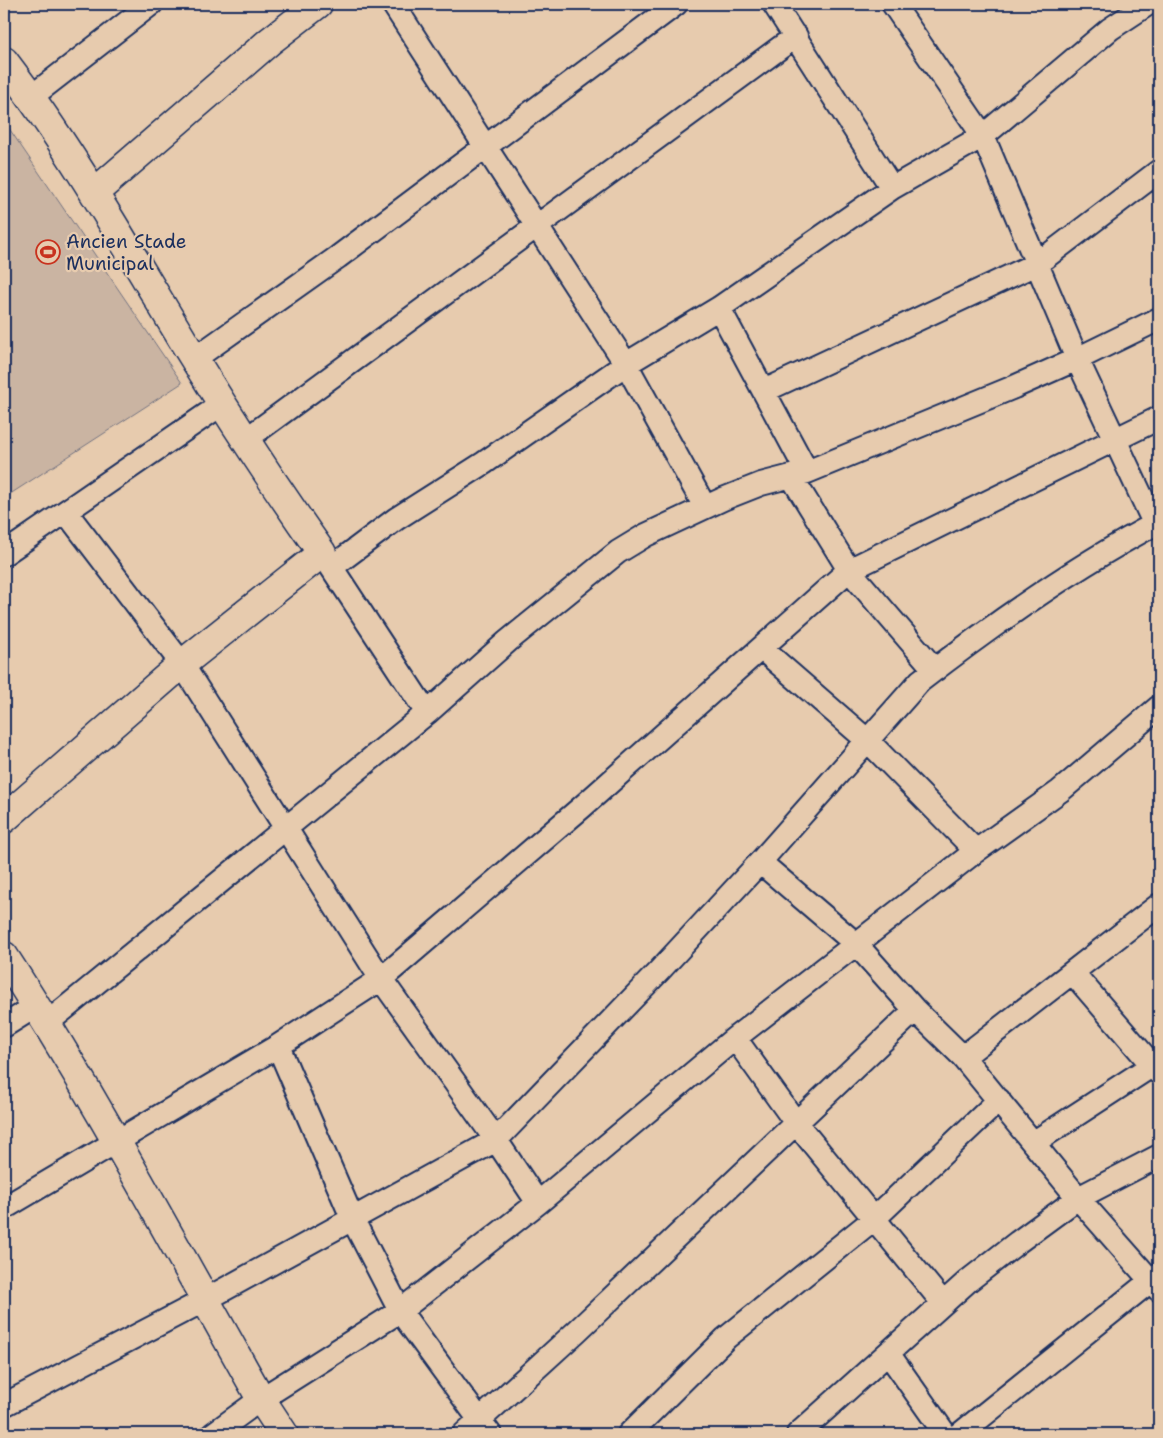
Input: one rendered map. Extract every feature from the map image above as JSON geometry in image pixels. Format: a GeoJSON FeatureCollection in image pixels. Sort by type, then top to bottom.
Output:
{"type":"FeatureCollection","features":[{"type":"Feature","properties":{"kind":"street"},"geometry":{"type":"LineString","coordinates":[[31,97],[151,4]]}},
{"type":"Feature","properties":{"kind":"street"},"geometry":{"type":"LineString","coordinates":[[94,193],[270,41],[318,4]]}},
{"type":"Feature","properties":{"kind":"street"},"geometry":{"type":"LineString","coordinates":[[393,4],[626,364],[705,508]]}},
{"type":"Feature","properties":{"kind":"street"},"geometry":{"type":"LineString","coordinates":[[194,359],[338,257],[484,145],[676,4]]}},
{"type":"Feature","properties":{"kind":"street"},"geometry":{"type":"LineString","coordinates":[[774,4],[892,188]]}},
{"type":"Feature","properties":{"kind":"street"},"geometry":{"type":"LineString","coordinates":[[4,1405],[205,1300],[496,1140],[578,1057],[760,862],[920,681],[1071,574],[1157,523],[1113,439],[1077,359],[983,136],[893,4]]}},
{"type":"Feature","properties":{"kind":"street"},"geometry":{"type":"LineString","coordinates":[[4,819],[182,664],[327,560],[396,519],[484,462],[626,364],[719,308],[892,188],[983,136],[1110,29],[1148,4]]}},
{"type":"Feature","properties":{"kind":"street"},"geometry":{"type":"LineString","coordinates":[[245,440],[796,36]]}},
{"type":"Feature","properties":{"kind":"street"},"geometry":{"type":"LineString","coordinates":[[4,61],[31,97],[94,193],[245,440],[327,560],[427,713]]}},
{"type":"Feature","properties":{"kind":"street"},"geometry":{"type":"LineString","coordinates":[[764,391],[1038,263],[1159,171]]}},
{"type":"Feature","properties":{"kind":"street"},"geometry":{"type":"LineString","coordinates":[[719,308],[764,391],[799,474],[849,570],[935,670]]}},
{"type":"Feature","properties":{"kind":"street"},"geometry":{"type":"LineString","coordinates":[[4,1026],[42,1015],[284,828],[427,713],[508,641],[618,552],[646,535],[705,508],[761,484],[799,474],[1077,359],[1159,319]]}},
{"type":"Feature","properties":{"kind":"street"},"geometry":{"type":"LineString","coordinates":[[4,554],[222,404]]}},
{"type":"Feature","properties":{"kind":"street"},"geometry":{"type":"LineString","coordinates":[[4,1208],[118,1143],[278,1046],[381,979],[762,649],[849,570],[1159,418]]}},
{"type":"Feature","properties":{"kind":"street"},"geometry":{"type":"LineString","coordinates":[[66,512],[182,664],[381,979],[496,1140],[538,1203]]}},
{"type":"Feature","properties":{"kind":"street"},"geometry":{"type":"LineString","coordinates":[[762,649],[868,741],[976,851]]}},
{"type":"Feature","properties":{"kind":"street"},"geometry":{"type":"LineString","coordinates":[[213,1434],[261,1400],[400,1311],[538,1203],[735,1038],[976,851],[1060,791],[1159,707]]}},
{"type":"Feature","properties":{"kind":"street"},"geometry":{"type":"LineString","coordinates":[[760,862],[856,944],[915,1010],[963,1058],[1078,1198],[1157,1281],[960,1434]]}},
{"type":"Feature","properties":{"kind":"street"},"geometry":{"type":"LineString","coordinates":[[963,1058],[1159,905]]}},
{"type":"Feature","properties":{"kind":"street"},"geometry":{"type":"LineString","coordinates":[[4,956],[42,1015],[118,1143],[261,1400],[284,1434]]}},
{"type":"Feature","properties":{"kind":"street"},"geometry":{"type":"LineString","coordinates":[[1034,1143],[1157,1066],[1073,973]]}},
{"type":"Feature","properties":{"kind":"street"},"geometry":{"type":"LineString","coordinates":[[278,1046],[353,1220],[400,1311],[478,1430],[577,1332],[915,1010]]}},
{"type":"Feature","properties":{"kind":"street"},"geometry":{"type":"LineString","coordinates":[[735,1038],[796,1123],[943,1303]]}},
{"type":"Feature","properties":{"kind":"street"},"geometry":{"type":"LineString","coordinates":[[629,1434],[726,1338],[875,1218],[999,1100]]}},
{"type":"Feature","properties":{"kind":"street"},"geometry":{"type":"LineString","coordinates":[[798,1434],[943,1303],[1011,1247],[1078,1198],[1159,1156]]}},
{"type":"Feature","properties":{"kind":"street"},"geometry":{"type":"LineString","coordinates":[[888,1353],[945,1434]]}},
{"type":"Feature","properties":{"kind":"shaded area","name":"Ancien Stade Municipal"},"geometry":{"type":"Polygon","coordinates":[[[4,121],[182,383],[4,498],[4,121]]]}},
{"type":"Feature","properties":{"kind":"place","name":"Ancien Stade Municipal"},"geometry":{"type":"Point","coordinates":[48,252]}}]}
